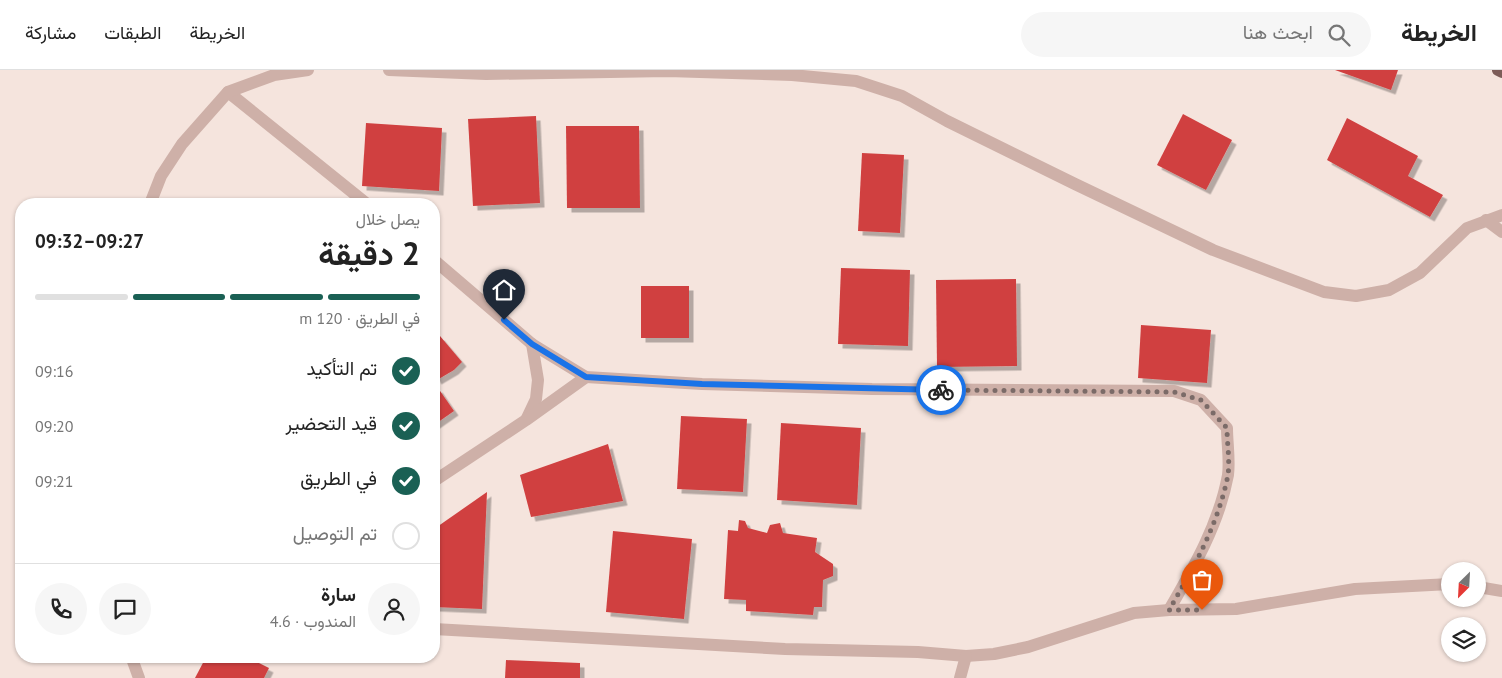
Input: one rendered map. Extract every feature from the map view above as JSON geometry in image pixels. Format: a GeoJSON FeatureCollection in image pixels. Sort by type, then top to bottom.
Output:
{"type":"FeatureCollection","features":[{"type":"Feature","properties":{"kind":"main road"},"geometry":{"type":"LineString","coordinates":[[1498,70],[1502,72]]}},
{"type":"Feature","properties":{"kind":"street"},"geometry":{"type":"LineString","coordinates":[[152,198],[161,176],[182,144],[228,92],[274,75],[308,70]]}},
{"type":"Feature","properties":{"kind":"street"},"geometry":{"type":"LineString","coordinates":[[389,70],[486,74],[668,71],[792,76],[856,81],[902,96],[947,121],[1213,250],[1324,292],[1356,296],[1388,290],[1420,273],[1467,228],[1502,214]]}},
{"type":"Feature","properties":{"kind":"street"},"geometry":{"type":"LineString","coordinates":[[228,92],[359,198]]}},
{"type":"Feature","properties":{"kind":"street"},"geometry":{"type":"LineString","coordinates":[[1486,220],[1502,232]]}},
{"type":"Feature","properties":{"kind":"street"},"geometry":{"type":"LineString","coordinates":[[440,265],[532,344],[586,377],[702,384],[872,389],[1174,392],[1201,400],[1227,428],[1228,473],[1218,513],[1200,558],[1169,610]]}},
{"type":"Feature","properties":{"kind":"street"},"geometry":{"type":"LineString","coordinates":[[526,420],[536,399],[538,380],[532,344]]}},
{"type":"Feature","properties":{"kind":"street"},"geometry":{"type":"LineString","coordinates":[[440,477],[526,420],[586,377]]}},
{"type":"Feature","properties":{"kind":"street"},"geometry":{"type":"LineString","coordinates":[[440,629],[785,649],[918,652],[966,656],[994,654],[1028,647],[1134,613],[1169,610],[1236,609],[1355,589],[1441,584]]}},
{"type":"Feature","properties":{"kind":"street"},"geometry":{"type":"LineString","coordinates":[[1486,588],[1502,591]]}},
{"type":"Feature","properties":{"kind":"street"},"geometry":{"type":"LineString","coordinates":[[960,678],[966,656]]}},
{"type":"Feature","properties":{"kind":"street"},"geometry":{"type":"LineString","coordinates":[[134,663],[139,678]]}},
{"type":"Feature","properties":{"kind":"building"},"geometry":{"type":"Polygon","coordinates":[[[1335,70],[1398,70],[1391,90],[1335,70]]]}},
{"type":"Feature","properties":{"kind":"building"},"geometry":{"type":"Polygon","coordinates":[[[1183,114],[1232,140],[1206,190],[1157,165],[1183,114]]]}},
{"type":"Feature","properties":{"kind":"building"},"geometry":{"type":"Polygon","coordinates":[[[536,116],[540,203],[473,206],[468,119],[536,116]]]}},
{"type":"Feature","properties":{"kind":"building"},"geometry":{"type":"Polygon","coordinates":[[[1347,118],[1418,156],[1408,176],[1443,195],[1430,217],[1327,160],[1347,118]]]}},
{"type":"Feature","properties":{"kind":"building"},"geometry":{"type":"Polygon","coordinates":[[[366,123],[442,128],[439,191],[362,186],[366,123]]]}},
{"type":"Feature","properties":{"kind":"building"},"geometry":{"type":"Polygon","coordinates":[[[566,126],[639,126],[640,208],[567,208],[566,126]]]}},
{"type":"Feature","properties":{"kind":"building"},"geometry":{"type":"Polygon","coordinates":[[[862,153],[904,155],[900,233],[858,231],[862,153]]]}},
{"type":"Feature","properties":{"kind":"building"},"geometry":{"type":"Polygon","coordinates":[[[841,268],[910,270],[908,346],[838,344],[841,268]]]}},
{"type":"Feature","properties":{"kind":"building"},"geometry":{"type":"Polygon","coordinates":[[[1016,279],[1017,366],[937,367],[936,280],[1016,279]]]}},
{"type":"Feature","properties":{"kind":"building"},"geometry":{"type":"Polygon","coordinates":[[[641,286],[689,286],[689,338],[641,338],[641,286]]]}},
{"type":"Feature","properties":{"kind":"building"},"geometry":{"type":"Polygon","coordinates":[[[1141,325],[1211,330],[1207,383],[1138,378],[1141,325]]]}},
{"type":"Feature","properties":{"kind":"building"},"geometry":{"type":"Polygon","coordinates":[[[440,336],[462,362],[454,370],[440,378],[440,336]]]}},
{"type":"Feature","properties":{"kind":"building"},"geometry":{"type":"Polygon","coordinates":[[[440,391],[454,411],[440,421],[440,391]]]}},
{"type":"Feature","properties":{"kind":"building"},"geometry":{"type":"Polygon","coordinates":[[[681,416],[747,419],[743,492],[677,489],[681,416]]]}},
{"type":"Feature","properties":{"kind":"building"},"geometry":{"type":"Polygon","coordinates":[[[781,423],[861,428],[857,505],[777,500],[781,423]]]}},
{"type":"Feature","properties":{"kind":"building"},"geometry":{"type":"Polygon","coordinates":[[[608,444],[623,501],[531,517],[520,475],[608,444]]]}},
{"type":"Feature","properties":{"kind":"building"},"geometry":{"type":"Polygon","coordinates":[[[487,492],[482,609],[440,607],[440,525],[487,492]]]}},
{"type":"Feature","properties":{"kind":"building"},"geometry":{"type":"Polygon","coordinates":[[[739,520],[745,521],[748,528],[767,533],[770,525],[780,523],[783,533],[817,538],[815,552],[833,564],[833,576],[823,580],[822,607],[814,607],[813,615],[746,611],[746,600],[724,599],[728,530],[738,531],[739,520]]]}},
{"type":"Feature","properties":{"kind":"building"},"geometry":{"type":"Polygon","coordinates":[[[613,531],[692,539],[684,619],[606,612],[613,531]]]}},
{"type":"Feature","properties":{"kind":"building"},"geometry":{"type":"Polygon","coordinates":[[[506,660],[580,663],[580,678],[505,678],[506,660]]]}},
{"type":"Feature","properties":{"kind":"building"},"geometry":{"type":"Polygon","coordinates":[[[203,663],[259,663],[269,668],[264,678],[195,678],[203,663]]]}},
{"type":"Feature","properties":{"kind":"way so far"},"geometry":{"type":"LineString","coordinates":[[941,390],[1174,392],[1201,400],[1227,428],[1228,473],[1218,513],[1200,558],[1169,610],[1202,610]]}},
{"type":"Feature","properties":{"kind":"route"},"geometry":{"type":"LineString","coordinates":[[504,320],[532,344],[586,377],[702,384],[941,390]]}}]}
